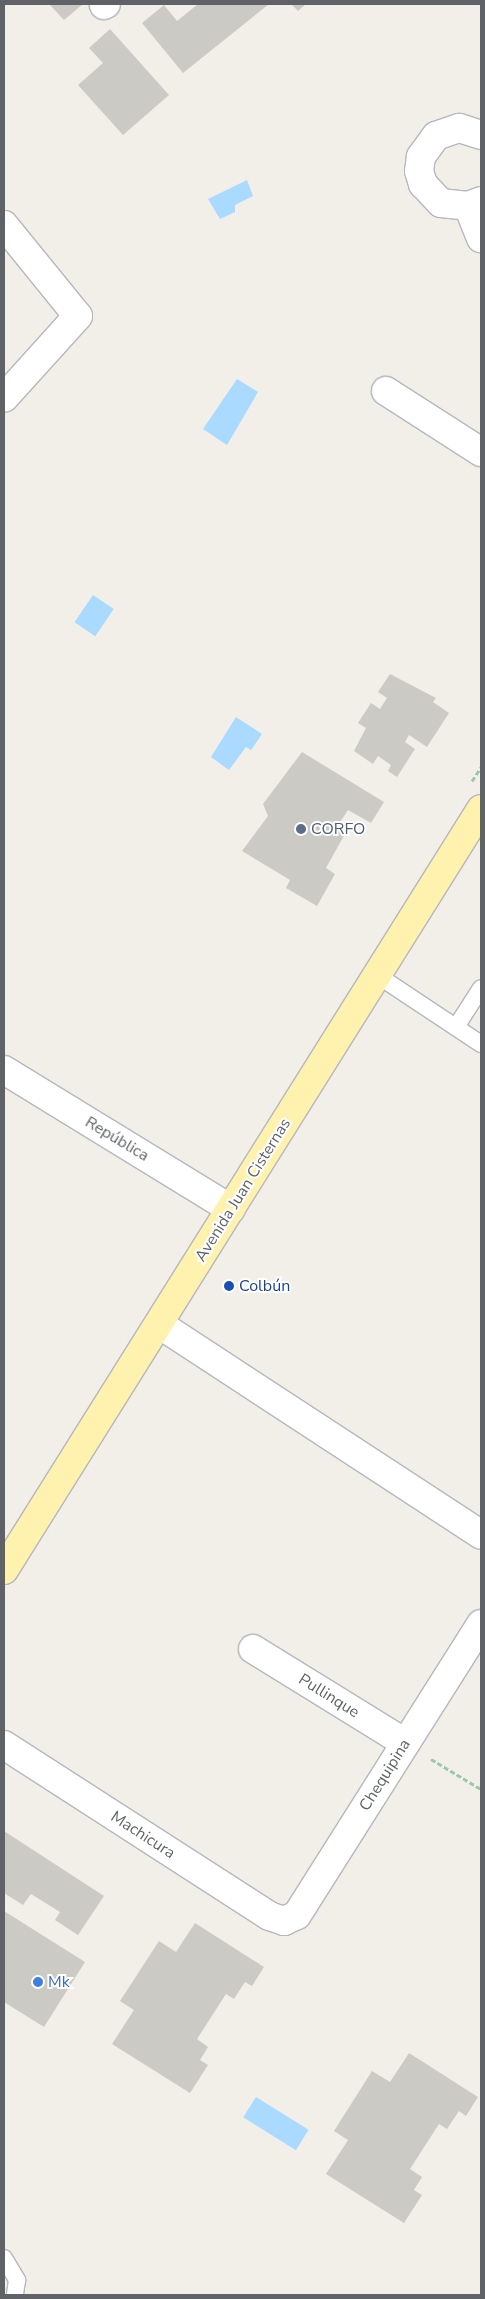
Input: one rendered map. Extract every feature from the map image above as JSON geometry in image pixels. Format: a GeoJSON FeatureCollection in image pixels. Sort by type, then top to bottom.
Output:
{"type":"FeatureCollection","features":[{"type":"Feature","properties":{"kind":"main road","name":"Avenida Juan Cisternas"},"geometry":{"type":"LineString","coordinates":[[4,1570],[481,809]]}},
{"type":"Feature","properties":{"kind":"street"},"geometry":{"type":"LineString","coordinates":[[481,135],[459,128],[446,130],[431,140],[421,157],[423,184],[430,195],[441,203],[475,204],[481,238]]}},
{"type":"Feature","properties":{"kind":"street"},"geometry":{"type":"LineString","coordinates":[[4,225],[78,316],[4,398]]}},
{"type":"Feature","properties":{"kind":"street"},"geometry":{"type":"LineString","coordinates":[[386,391],[481,452]]}},
{"type":"Feature","properties":{"kind":"street","name":"República"},"geometry":{"type":"LineString","coordinates":[[4,1070],[230,1209]]}},
{"type":"Feature","properties":{"kind":"street"},"geometry":{"type":"LineString","coordinates":[[159,1324],[481,1535]]}},
{"type":"Feature","properties":{"kind":"street","name":"Chequipina"},"geometry":{"type":"LineString","coordinates":[[284,1921],[297,1915],[481,1624]]}},
{"type":"Feature","properties":{"kind":"street","name":"Pullinque"},"geometry":{"type":"LineString","coordinates":[[254,1649],[405,1743]]}},
{"type":"Feature","properties":{"kind":"street","name":"Machicura"},"geometry":{"type":"LineString","coordinates":[[4,1745],[269,1916],[284,1921]]}},
{"type":"Feature","properties":{"kind":"lane"},"geometry":{"type":"LineString","coordinates":[[377,975],[481,1044]]}},
{"type":"Feature","properties":{"kind":"lane"},"geometry":{"type":"LineString","coordinates":[[456,1027],[481,988]]}},
{"type":"Feature","properties":{"kind":"lane"},"geometry":{"type":"LineString","coordinates":[[4,2258],[17,2280],[15,2295]]}},
{"type":"Feature","properties":{"kind":"path"},"geometry":{"type":"LineString","coordinates":[[405,1743],[481,1789]]}},
{"type":"Feature","properties":{"kind":"water"},"geometry":{"type":"Polygon","coordinates":[[[247,180],[253,196],[235,205],[235,212],[220,219],[208,199],[247,180]]]}},
{"type":"Feature","properties":{"kind":"water"},"geometry":{"type":"Polygon","coordinates":[[[237,379],[258,392],[227,445],[203,429],[237,379]]]}},
{"type":"Feature","properties":{"kind":"water"},"geometry":{"type":"Polygon","coordinates":[[[93,595],[114,609],[95,636],[75,622],[93,595]]]}},
{"type":"Feature","properties":{"kind":"water"},"geometry":{"type":"Polygon","coordinates":[[[236,717],[262,734],[251,750],[246,747],[229,770],[211,757],[236,717]]]}},
{"type":"Feature","properties":{"kind":"water"},"geometry":{"type":"Polygon","coordinates":[[[256,2097],[309,2130],[296,2150],[243,2117],[256,2097]]]}},
{"type":"Feature","properties":{"kind":"building"},"geometry":{"type":"Polygon","coordinates":[[[49,4],[83,4],[64,20],[49,4]]]}},
{"type":"Feature","properties":{"kind":"building"},"geometry":{"type":"Polygon","coordinates":[[[198,4],[269,4],[183,73],[142,23],[164,5],[177,21],[198,4]]]}},
{"type":"Feature","properties":{"kind":"building"},"geometry":{"type":"Polygon","coordinates":[[[291,4],[306,4],[298,11],[291,4]]]}},
{"type":"Feature","properties":{"kind":"building"},"geometry":{"type":"Polygon","coordinates":[[[110,29],[169,95],[123,135],[78,85],[103,63],[89,48],[110,29]]]}},
{"type":"Feature","properties":{"kind":"building"},"geometry":{"type":"Polygon","coordinates":[[[390,674],[436,698],[433,702],[449,713],[427,747],[409,735],[405,742],[415,749],[397,777],[388,771],[391,765],[378,756],[373,764],[354,751],[366,728],[358,723],[371,703],[380,709],[387,698],[378,692],[390,674]]]}},
{"type":"Feature","properties":{"kind":"building","name":"CORFO"},"geometry":{"type":"Polygon","coordinates":[[[302,752],[384,802],[371,823],[348,810],[338,825],[346,832],[326,868],[335,874],[317,906],[286,888],[290,880],[242,851],[268,816],[263,804],[302,752]]]}},
{"type":"Feature","properties":{"kind":"building"},"geometry":{"type":"Polygon","coordinates":[[[4,1831],[104,1896],[78,1935],[55,1920],[60,1912],[31,1894],[23,1905],[4,1893],[4,1831]]]}},
{"type":"Feature","properties":{"kind":"building","name":"Mk"},"geometry":{"type":"Polygon","coordinates":[[[4,1911],[85,1962],[44,2027],[4,2002],[4,1911]]]}},
{"type":"Feature","properties":{"kind":"building"},"geometry":{"type":"Polygon","coordinates":[[[195,1923],[264,1967],[252,1986],[245,1982],[234,1999],[226,1994],[197,2039],[208,2047],[200,2060],[208,2065],[190,2093],[112,2044],[134,2010],[120,2001],[159,1941],[176,1952],[195,1923]]]}},
{"type":"Feature","properties":{"kind":"building"},"geometry":{"type":"Polygon","coordinates":[[[409,2053],[478,2097],[466,2116],[459,2111],[447,2129],[439,2124],[410,2169],[422,2177],[414,2190],[422,2195],[404,2223],[326,2174],[348,2140],[334,2131],[372,2071],[390,2082],[409,2053]]]}},
{"type":"Feature","properties":{"kind":"place","name":"CORFO"},"geometry":{"type":"Point","coordinates":[301,829]}},
{"type":"Feature","properties":{"kind":"place","name":"Colbún"},"geometry":{"type":"Point","coordinates":[229,1286]}},
{"type":"Feature","properties":{"kind":"place","name":"Mk"},"geometry":{"type":"Point","coordinates":[38,1982]}}]}
